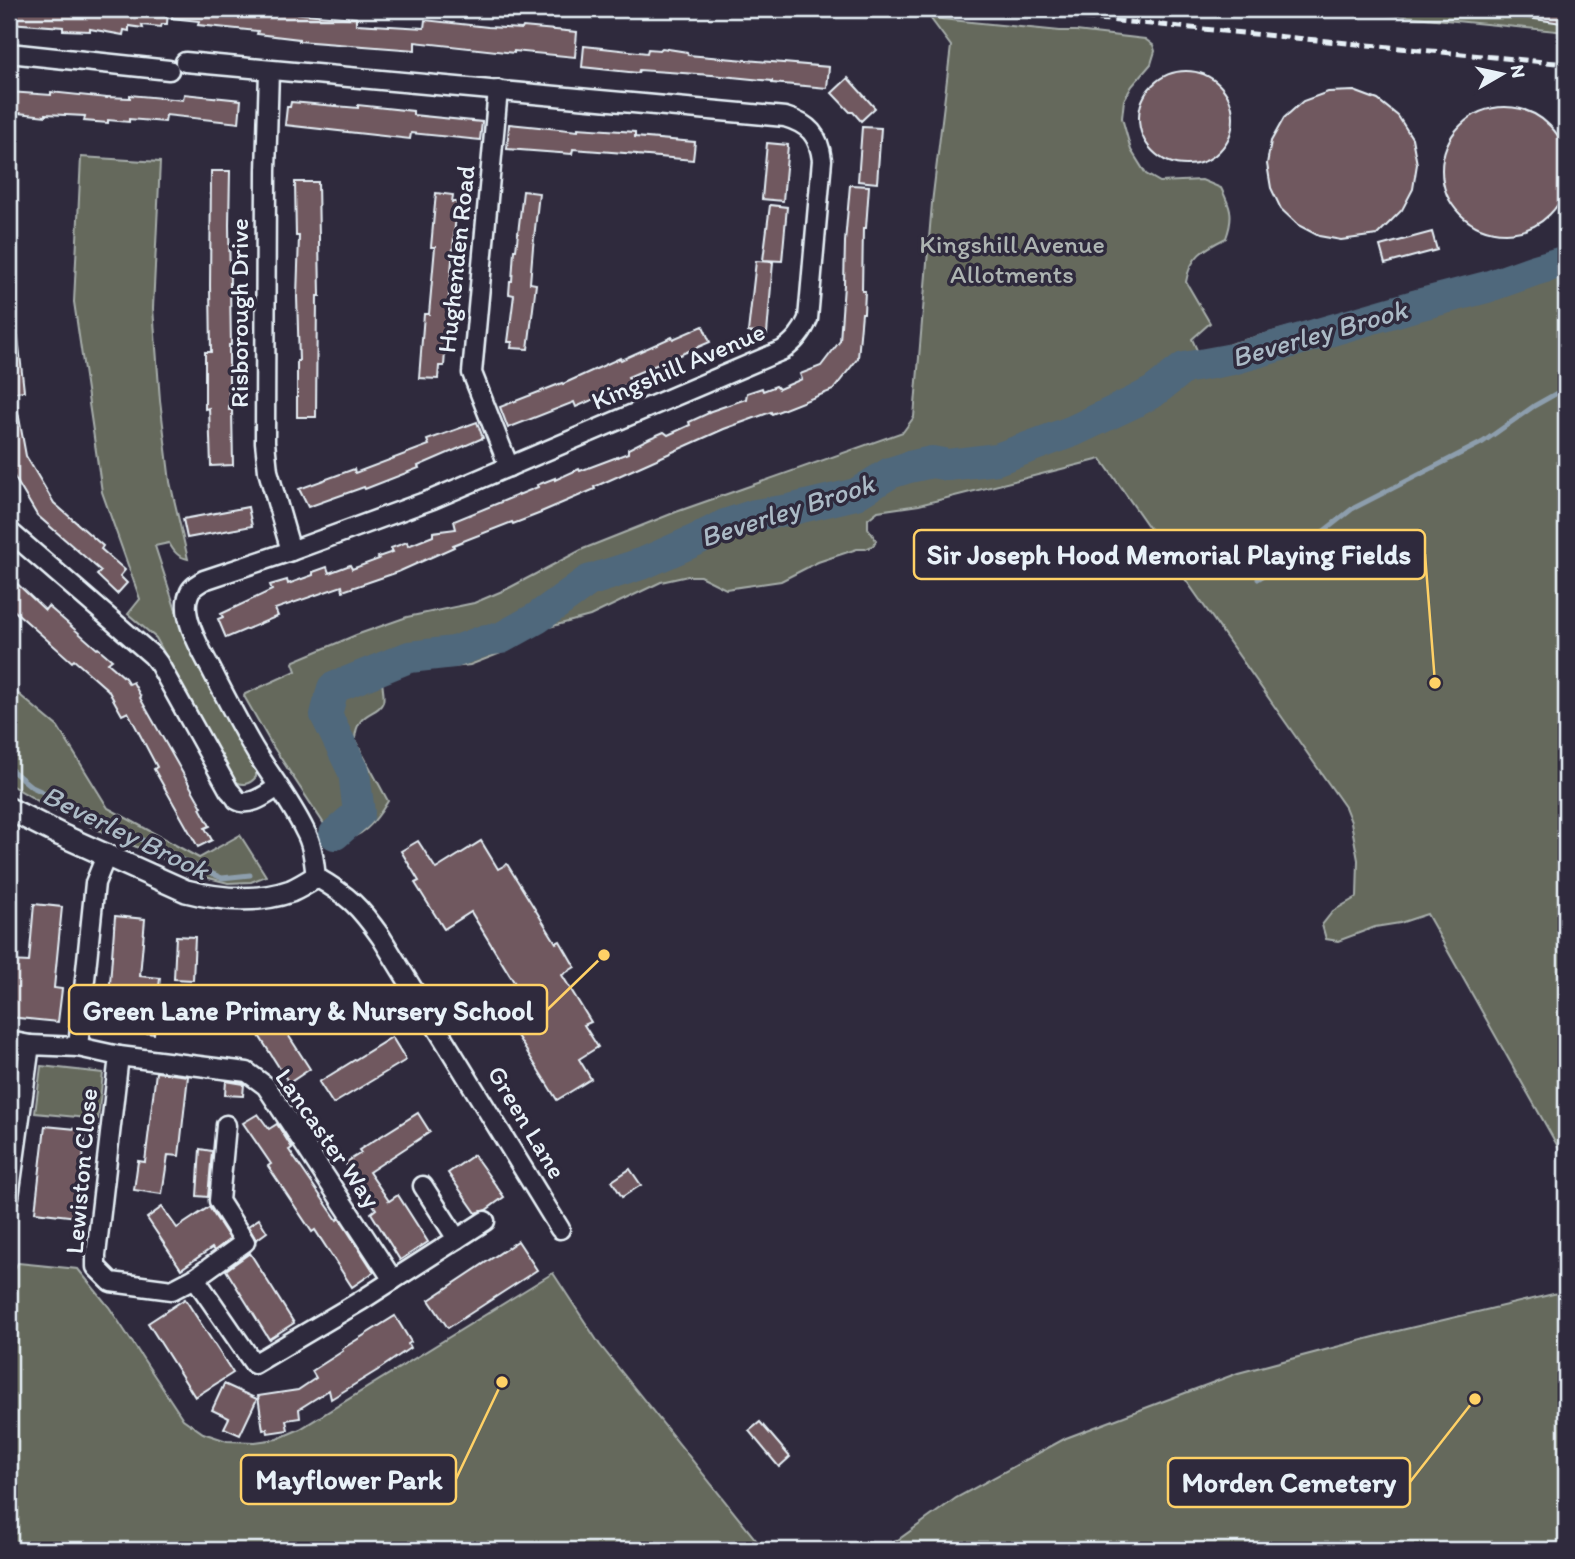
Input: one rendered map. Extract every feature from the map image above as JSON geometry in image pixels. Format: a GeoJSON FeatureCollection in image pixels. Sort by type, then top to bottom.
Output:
{"type":"FeatureCollection","features":[{"type":"Feature","properties":{"kind":"street","name":"Kingshill Avenue"},"geometry":{"type":"LineString","coordinates":[[9,53],[270,71],[785,117],[807,127],[817,138],[822,160],[807,319],[802,331],[783,350],[433,499],[204,580],[193,587],[187,603],[192,629],[232,711],[278,787]]}},
{"type":"Feature","properties":{"kind":"street","name":"Risborough Drive"},"geometry":{"type":"LineString","coordinates":[[270,71],[266,166],[265,442],[268,471],[290,551]]}},
{"type":"Feature","properties":{"kind":"street","name":"Hughenden Road"},"geometry":{"type":"LineString","coordinates":[[498,90],[472,373],[509,467]]}},
{"type":"Feature","properties":{"kind":"street"},"geometry":{"type":"LineString","coordinates":[[9,531],[153,656],[229,790],[237,799],[252,801],[278,787],[307,833],[316,877],[293,890],[254,899],[208,897],[186,891],[106,856],[9,809]]}},
{"type":"Feature","properties":{"kind":"street"},"geometry":{"type":"LineString","coordinates":[[78,1047],[95,883],[106,856]]}},
{"type":"Feature","properties":{"kind":"street","name":"Green Lane"},"geometry":{"type":"LineString","coordinates":[[316,877],[347,896],[381,937],[559,1229]]}},
{"type":"Feature","properties":{"kind":"street","name":"Lewiston Close"},"geometry":{"type":"LineString","coordinates":[[9,1041],[30,1045],[78,1047],[119,1056],[96,1255],[96,1267],[111,1282],[172,1290],[195,1278],[245,1242],[219,1201],[226,1125]]}},
{"type":"Feature","properties":{"kind":"street"},"geometry":{"type":"LineString","coordinates":[[9,1197],[30,1045]]}},
{"type":"Feature","properties":{"kind":"street","name":"Lancaster Way"},"geometry":{"type":"LineString","coordinates":[[119,1056],[247,1072],[266,1086],[393,1280]]}},
{"type":"Feature","properties":{"kind":"street","name":"Lancaster Way"},"geometry":{"type":"LineString","coordinates":[[423,1186],[457,1239]]}},
{"type":"Feature","properties":{"kind":"street"},"geometry":{"type":"LineString","coordinates":[[195,1278],[254,1363],[362,1300],[485,1221]]}},
{"type":"Feature","properties":{"kind":"green space"},"geometry":{"type":"Polygon","coordinates":[[[1334,9],[1566,9],[1566,32],[1334,9]]]}},
{"type":"Feature","properties":{"kind":"green space","name":"Kingshill Avenue Allotments"},"geometry":{"type":"Polygon","coordinates":[[[931,18],[1145,39],[1153,45],[1155,51],[1151,64],[1124,100],[1122,118],[1131,150],[1146,174],[1160,182],[1202,180],[1221,188],[1230,212],[1226,238],[1199,254],[1191,266],[1186,282],[1210,323],[1192,339],[1200,357],[1230,344],[1453,282],[1566,255],[1566,1161],[1427,914],[1400,923],[1375,927],[1338,941],[1326,939],[1322,925],[1333,911],[1357,897],[1358,860],[1351,822],[1345,807],[1101,459],[919,505],[878,511],[868,519],[868,528],[876,540],[874,545],[818,562],[781,581],[726,589],[700,576],[661,582],[590,616],[501,640],[501,653],[470,665],[453,667],[439,657],[384,675],[383,702],[359,723],[355,740],[388,801],[372,823],[352,838],[334,839],[272,745],[244,696],[296,671],[294,661],[356,635],[407,617],[474,603],[507,589],[583,549],[676,512],[903,432],[914,417],[932,203],[951,46],[931,18]]]}},
{"type":"Feature","properties":{"kind":"green space"},"geometry":{"type":"Polygon","coordinates":[[[81,157],[160,162],[153,308],[170,482],[188,559],[177,554],[169,543],[155,546],[180,623],[256,769],[256,777],[248,783],[242,784],[233,779],[156,638],[128,614],[140,599],[102,492],[74,302],[81,157]]]}},
{"type":"Feature","properties":{"kind":"green space"},"geometry":{"type":"Polygon","coordinates":[[[9,686],[58,727],[108,808],[199,858],[240,835],[266,876],[251,882],[228,883],[201,876],[50,808],[9,784],[9,686]]]}},
{"type":"Feature","properties":{"kind":"green space"},"geometry":{"type":"Polygon","coordinates":[[[41,1066],[103,1073],[98,1119],[35,1113],[41,1066]]]}},
{"type":"Feature","properties":{"kind":"green space"},"geometry":{"type":"Polygon","coordinates":[[[18,1263],[78,1269],[109,1307],[183,1419],[203,1433],[227,1441],[255,1442],[277,1439],[300,1429],[553,1273],[600,1345],[764,1550],[9,1550],[9,1279],[18,1263]]]}},
{"type":"Feature","properties":{"kind":"green space"},"geometry":{"type":"Polygon","coordinates":[[[1566,1291],[1566,1550],[884,1550],[956,1498],[1066,1438],[1238,1373],[1393,1332],[1566,1291]]]}},
{"type":"Feature","properties":{"kind":"building"},"geometry":{"type":"Polygon","coordinates":[[[9,9],[168,9],[167,24],[162,24],[161,27],[142,25],[143,28],[129,26],[129,31],[124,30],[123,35],[90,29],[63,30],[63,27],[9,23],[9,9]]]}},
{"type":"Feature","properties":{"kind":"building"},"geometry":{"type":"Polygon","coordinates":[[[173,9],[257,9],[356,18],[356,24],[424,28],[425,20],[577,32],[575,57],[415,42],[415,50],[299,41],[257,34],[258,31],[198,25],[199,21],[172,18],[173,9]]]}},
{"type":"Feature","properties":{"kind":"building"},"geometry":{"type":"Polygon","coordinates":[[[1522,9],[1563,9],[1562,23],[1521,17],[1522,9]]]}},
{"type":"Feature","properties":{"kind":"building"},"geometry":{"type":"Polygon","coordinates":[[[584,46],[647,53],[648,49],[662,48],[687,52],[688,55],[829,67],[827,88],[712,75],[639,70],[638,73],[582,67],[584,46]]]}},
{"type":"Feature","properties":{"kind":"building"},"geometry":{"type":"Polygon","coordinates":[[[1186,71],[1204,75],[1219,85],[1229,100],[1233,118],[1229,136],[1219,151],[1204,161],[1186,165],[1168,161],[1153,151],[1143,136],[1139,118],[1143,100],[1153,85],[1168,75],[1186,71]]]}},
{"type":"Feature","properties":{"kind":"building"},"geometry":{"type":"Polygon","coordinates":[[[848,78],[875,108],[861,121],[832,93],[848,78]]]}},
{"type":"Feature","properties":{"kind":"building"},"geometry":{"type":"Polygon","coordinates":[[[1354,91],[1378,100],[1398,116],[1412,138],[1417,164],[1413,189],[1402,210],[1377,235],[1341,240],[1319,236],[1298,225],[1281,209],[1271,188],[1267,164],[1271,141],[1284,118],[1303,101],[1328,92],[1354,91]]]}},
{"type":"Feature","properties":{"kind":"building"},"geometry":{"type":"Polygon","coordinates":[[[9,92],[51,95],[51,92],[107,98],[130,98],[130,95],[183,100],[184,94],[241,100],[239,123],[166,115],[165,122],[129,119],[129,122],[108,120],[108,123],[84,121],[85,116],[9,112],[9,92]]]}},
{"type":"Feature","properties":{"kind":"building"},"geometry":{"type":"Polygon","coordinates":[[[291,102],[358,108],[358,105],[413,111],[413,115],[482,122],[480,140],[411,133],[410,139],[285,125],[287,107],[290,107],[291,102]]]}},
{"type":"Feature","properties":{"kind":"building"},"geometry":{"type":"Polygon","coordinates":[[[1505,107],[1529,112],[1550,125],[1563,146],[1568,170],[1563,194],[1550,215],[1529,228],[1505,233],[1481,228],[1460,215],[1447,194],[1442,170],[1447,146],[1460,125],[1481,112],[1505,107]]]}},
{"type":"Feature","properties":{"kind":"building"},"geometry":{"type":"Polygon","coordinates":[[[509,124],[578,131],[578,128],[635,132],[635,137],[695,142],[693,160],[573,149],[572,154],[507,149],[509,124]]]}},
{"type":"Feature","properties":{"kind":"building"},"geometry":{"type":"Polygon","coordinates":[[[862,127],[881,128],[877,183],[858,181],[862,127]]]}},
{"type":"Feature","properties":{"kind":"building"},"geometry":{"type":"Polygon","coordinates":[[[767,143],[788,145],[783,201],[762,199],[767,143]]]}},
{"type":"Feature","properties":{"kind":"building"},"geometry":{"type":"Polygon","coordinates":[[[211,171],[230,171],[229,410],[232,410],[233,465],[211,466],[209,408],[205,409],[205,352],[211,352],[211,171]]]}},
{"type":"Feature","properties":{"kind":"building"},"geometry":{"type":"Polygon","coordinates":[[[295,182],[318,182],[320,296],[317,296],[316,417],[297,417],[299,236],[296,236],[295,182]]]}},
{"type":"Feature","properties":{"kind":"building"},"geometry":{"type":"Polygon","coordinates":[[[850,185],[869,186],[866,228],[863,228],[864,313],[858,358],[833,390],[724,429],[541,513],[453,545],[454,547],[398,572],[343,591],[342,586],[275,609],[278,616],[226,638],[218,619],[223,617],[221,614],[272,590],[270,585],[287,580],[288,584],[327,567],[329,573],[350,565],[352,569],[393,552],[391,548],[407,542],[408,546],[433,536],[433,532],[456,529],[454,521],[538,487],[537,485],[628,453],[628,449],[650,438],[664,432],[668,435],[690,425],[689,422],[708,412],[746,399],[747,393],[776,386],[779,389],[802,379],[800,374],[821,366],[840,341],[850,185]]]}},
{"type":"Feature","properties":{"kind":"building"},"geometry":{"type":"Polygon","coordinates":[[[523,191],[539,193],[530,283],[536,284],[528,349],[511,348],[512,342],[508,342],[514,295],[509,294],[510,281],[523,191]]]}},
{"type":"Feature","properties":{"kind":"building"},"geometry":{"type":"Polygon","coordinates":[[[436,193],[453,195],[452,202],[457,202],[446,331],[443,332],[446,339],[444,366],[439,366],[438,379],[419,378],[424,314],[429,314],[435,247],[431,247],[436,193]]]}},
{"type":"Feature","properties":{"kind":"building"},"geometry":{"type":"Polygon","coordinates":[[[770,205],[787,207],[782,261],[763,260],[770,205]]]}},
{"type":"Feature","properties":{"kind":"building"},"geometry":{"type":"Polygon","coordinates":[[[1432,232],[1437,250],[1385,264],[1380,246],[1432,232]]]}},
{"type":"Feature","properties":{"kind":"building"},"geometry":{"type":"Polygon","coordinates":[[[756,261],[773,262],[767,334],[748,332],[756,261]]]}},
{"type":"Feature","properties":{"kind":"building"},"geometry":{"type":"Polygon","coordinates":[[[703,326],[710,342],[628,377],[631,383],[576,407],[574,402],[508,428],[500,407],[703,326]]]}},
{"type":"Feature","properties":{"kind":"building"},"geometry":{"type":"Polygon","coordinates":[[[9,337],[18,337],[24,391],[9,393],[9,337]]]}},
{"type":"Feature","properties":{"kind":"building"},"geometry":{"type":"Polygon","coordinates":[[[16,401],[26,456],[54,503],[103,546],[101,549],[125,570],[120,576],[127,583],[117,594],[97,575],[101,571],[37,515],[9,468],[9,402],[16,401]]]}},
{"type":"Feature","properties":{"kind":"building"},"geometry":{"type":"Polygon","coordinates":[[[477,422],[483,438],[418,466],[419,468],[365,489],[364,487],[308,507],[299,489],[354,469],[355,473],[429,445],[427,440],[477,422]]]}},
{"type":"Feature","properties":{"kind":"building"},"geometry":{"type":"Polygon","coordinates":[[[248,507],[252,526],[187,538],[183,519],[248,507]]]}},
{"type":"Feature","properties":{"kind":"building"},"geometry":{"type":"Polygon","coordinates":[[[9,576],[45,610],[48,606],[112,660],[108,663],[129,684],[133,682],[202,807],[200,808],[210,826],[205,828],[212,840],[198,847],[154,769],[157,767],[128,712],[122,715],[108,690],[9,606],[9,576]]]}},
{"type":"Feature","properties":{"kind":"building"},"geometry":{"type":"Polygon","coordinates":[[[418,841],[436,869],[481,841],[498,869],[507,864],[556,943],[560,941],[575,967],[562,975],[591,1022],[584,1025],[598,1047],[579,1059],[591,1079],[557,1100],[506,1018],[510,1015],[505,1006],[522,995],[471,912],[444,929],[415,883],[419,881],[401,851],[418,841]]]}},
{"type":"Feature","properties":{"kind":"building"},"geometry":{"type":"Polygon","coordinates":[[[34,904],[62,907],[54,988],[62,989],[58,1022],[9,1017],[10,961],[29,962],[34,904]]]}},
{"type":"Feature","properties":{"kind":"building"},"geometry":{"type":"Polygon","coordinates":[[[115,916],[145,919],[140,976],[160,978],[154,1034],[96,1027],[100,996],[109,997],[115,916]]]}},
{"type":"Feature","properties":{"kind":"building"},"geometry":{"type":"Polygon","coordinates":[[[176,936],[195,937],[193,980],[174,979],[176,936]]]}},
{"type":"Feature","properties":{"kind":"building"},"geometry":{"type":"Polygon","coordinates":[[[265,999],[310,1069],[289,1083],[244,1012],[265,999]]]}},
{"type":"Feature","properties":{"kind":"building"},"geometry":{"type":"Polygon","coordinates":[[[392,1037],[406,1060],[333,1104],[319,1082],[392,1037]]]}},
{"type":"Feature","properties":{"kind":"building"},"geometry":{"type":"Polygon","coordinates":[[[156,1072],[188,1076],[179,1156],[168,1155],[162,1194],[134,1190],[138,1161],[145,1162],[156,1072]]]}},
{"type":"Feature","properties":{"kind":"building"},"geometry":{"type":"Polygon","coordinates":[[[226,1081],[244,1084],[243,1096],[225,1095],[226,1081]]]}},
{"type":"Feature","properties":{"kind":"building"},"geometry":{"type":"Polygon","coordinates":[[[418,1113],[430,1132],[369,1172],[389,1201],[398,1195],[428,1242],[400,1260],[371,1213],[376,1209],[345,1163],[361,1153],[359,1150],[418,1113]]]}},
{"type":"Feature","properties":{"kind":"building"},"geometry":{"type":"Polygon","coordinates":[[[258,1114],[269,1129],[277,1124],[292,1148],[289,1150],[337,1220],[339,1218],[374,1272],[352,1287],[315,1230],[312,1232],[268,1166],[271,1164],[243,1123],[258,1114]]]}},
{"type":"Feature","properties":{"kind":"building"},"geometry":{"type":"Polygon","coordinates":[[[45,1126],[86,1130],[77,1217],[35,1212],[45,1126]]]}},
{"type":"Feature","properties":{"kind":"building"},"geometry":{"type":"Polygon","coordinates":[[[200,1149],[212,1151],[208,1197],[197,1196],[200,1149]]]}},
{"type":"Feature","properties":{"kind":"building"},"geometry":{"type":"Polygon","coordinates":[[[474,1155],[504,1197],[486,1210],[476,1213],[448,1173],[474,1155]]]}},
{"type":"Feature","properties":{"kind":"building"},"geometry":{"type":"Polygon","coordinates":[[[630,1169],[641,1185],[622,1197],[612,1181],[630,1169]]]}},
{"type":"Feature","properties":{"kind":"building"},"geometry":{"type":"Polygon","coordinates":[[[162,1207],[177,1228],[209,1207],[230,1239],[181,1269],[147,1218],[162,1207]]]}},
{"type":"Feature","properties":{"kind":"building"},"geometry":{"type":"Polygon","coordinates":[[[259,1219],[267,1232],[256,1240],[248,1226],[259,1219]]]}},
{"type":"Feature","properties":{"kind":"building"},"geometry":{"type":"Polygon","coordinates":[[[518,1241],[537,1270],[448,1328],[429,1300],[518,1241]]]}},
{"type":"Feature","properties":{"kind":"building"},"geometry":{"type":"Polygon","coordinates":[[[250,1253],[294,1323],[269,1339],[226,1270],[250,1253]]]}},
{"type":"Feature","properties":{"kind":"building"},"geometry":{"type":"Polygon","coordinates":[[[185,1299],[233,1373],[195,1397],[148,1323],[185,1299]]]}},
{"type":"Feature","properties":{"kind":"building"},"geometry":{"type":"Polygon","coordinates":[[[395,1316],[411,1342],[408,1344],[410,1348],[331,1399],[329,1390],[299,1409],[300,1418],[286,1420],[288,1430],[268,1433],[267,1429],[263,1430],[258,1396],[298,1390],[316,1378],[312,1371],[395,1316]]]}},
{"type":"Feature","properties":{"kind":"building"},"geometry":{"type":"Polygon","coordinates":[[[224,1384],[257,1399],[240,1435],[224,1428],[229,1418],[212,1410],[224,1384]]]}},
{"type":"Feature","properties":{"kind":"building"},"geometry":{"type":"Polygon","coordinates":[[[760,1422],[790,1457],[779,1467],[749,1431],[760,1422]]]}},
{"type":"Feature","properties":{"kind":"waterway","name":"Beverley Brook"},"geometry":{"type":"LineString","coordinates":[[335,834],[359,813],[354,772],[326,715],[333,688],[409,657],[454,652],[486,640],[501,638],[537,618],[588,581],[644,563],[725,525],[755,515],[856,494],[890,473],[909,467],[932,462],[948,465],[997,459],[1073,431],[1134,402],[1153,392],[1184,368],[1233,359],[1487,287],[1566,261]]}},
{"type":"Feature","properties":{"kind":"waterway"},"geometry":{"type":"LineString","coordinates":[[1258,579],[1282,564],[1352,509],[1483,442],[1534,406],[1566,388]]}},
{"type":"Feature","properties":{"kind":"waterway","name":"Beverley Brook"},"geometry":{"type":"LineString","coordinates":[[9,768],[32,787],[222,878],[250,875]]}},
{"type":"Feature","properties":{"kind":"railway"},"geometry":{"type":"LineString","coordinates":[[994,9],[1566,64]]}},
{"type":"Feature","properties":{"kind":"place","name":"Sir Joseph Hood Memorial Playing Fields"},"geometry":{"type":"Point","coordinates":[1435,683]}},
{"type":"Feature","properties":{"kind":"place","name":"Green Lane Primary & Nursery School"},"geometry":{"type":"Point","coordinates":[604,955]}},
{"type":"Feature","properties":{"kind":"place","name":"Mayflower Park"},"geometry":{"type":"Point","coordinates":[502,1382]}},
{"type":"Feature","properties":{"kind":"place","name":"Morden Cemetery"},"geometry":{"type":"Point","coordinates":[1475,1399]}}]}
